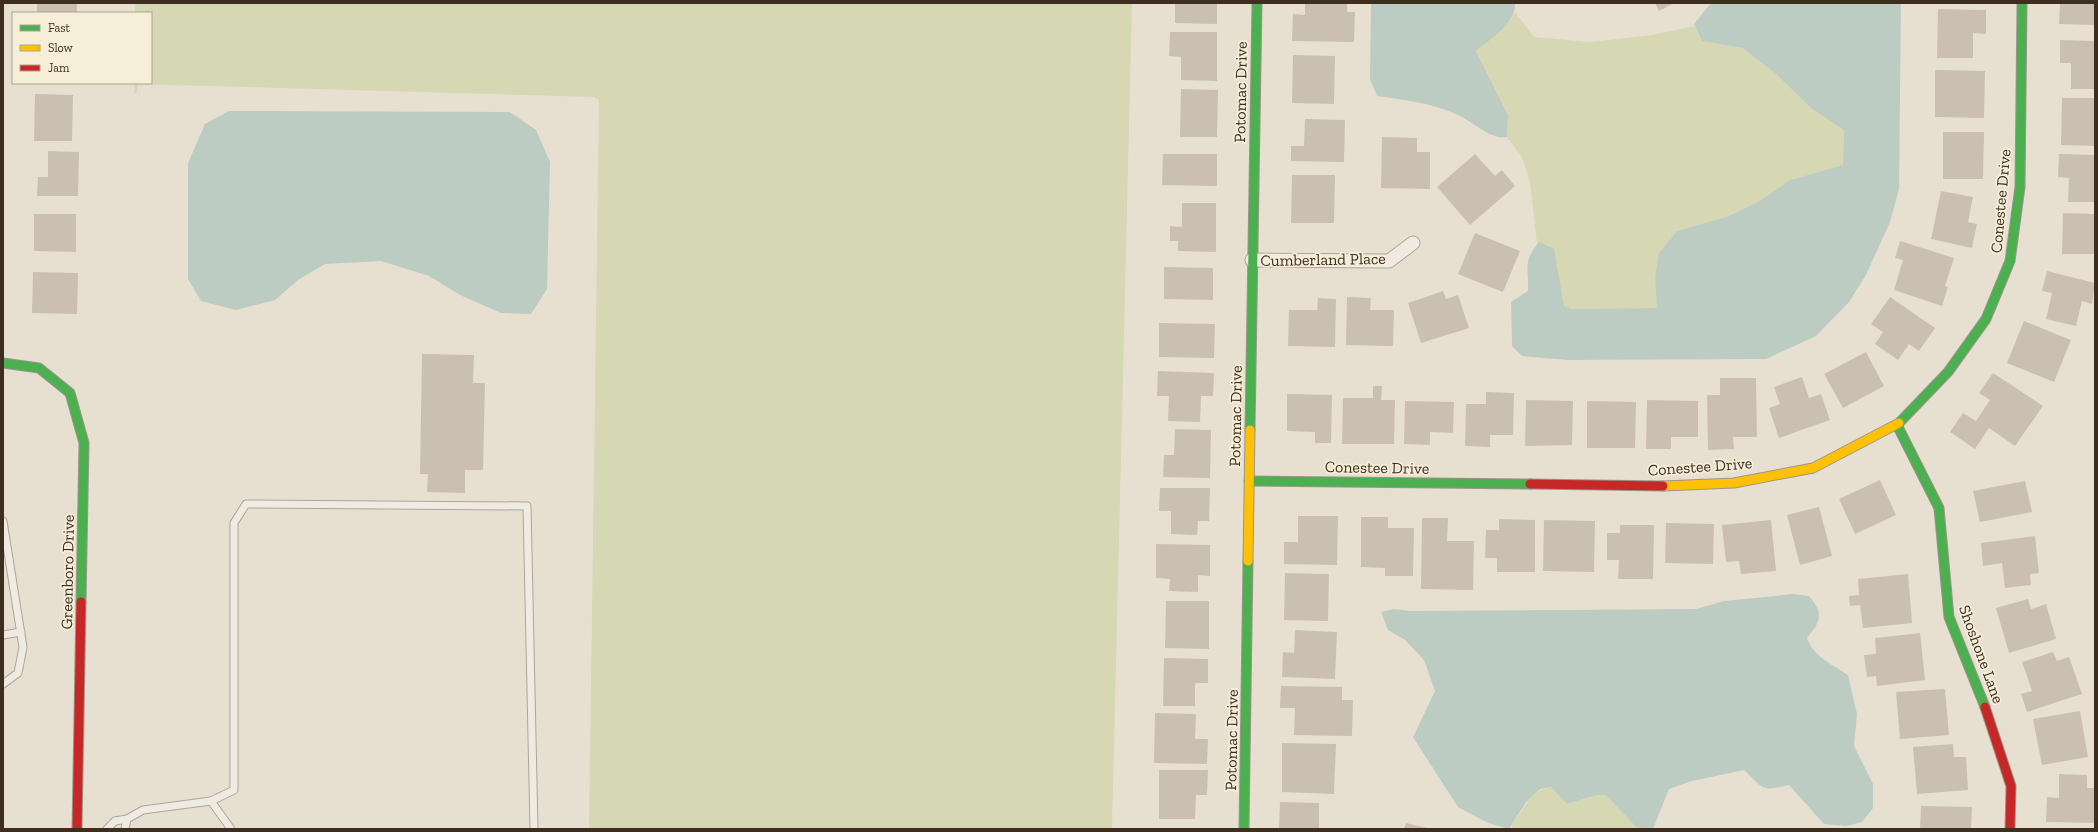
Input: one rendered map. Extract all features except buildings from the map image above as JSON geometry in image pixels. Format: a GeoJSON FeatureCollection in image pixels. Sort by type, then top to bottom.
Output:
{"type":"FeatureCollection","features":[{"type":"Feature","properties":{"kind":"street","name":"Potomac Drive"},"geometry":{"type":"LineString","coordinates":[[1244,829],[1257,3]]}},
{"type":"Feature","properties":{"kind":"street","name":"Conestee Drive"},"geometry":{"type":"LineString","coordinates":[[1249,481],[1678,486],[1734,483],[1813,468],[1896,425],[1948,372],[1986,319],[2010,261],[2020,187],[2022,3]]}},
{"type":"Feature","properties":{"kind":"street","name":"Cumberland Place"},"geometry":{"type":"LineString","coordinates":[[1252,260],[1389,261],[1412,243]]}},
{"type":"Feature","properties":{"kind":"street","name":"Greenboro Drive"},"geometry":{"type":"LineString","coordinates":[[3,363],[39,368],[70,393],[84,443],[77,829]]}},
{"type":"Feature","properties":{"kind":"street","name":"Shoshone Lane"},"geometry":{"type":"LineString","coordinates":[[1896,425],[1939,508],[1949,617],[1989,717],[2011,786],[2010,829]]}},
{"type":"Feature","properties":{"kind":"lane"},"geometry":{"type":"LineString","coordinates":[[107,829],[115,821],[127,819],[143,810],[211,801],[234,790],[234,523],[246,504],[527,506],[534,829]]}},
{"type":"Feature","properties":{"kind":"lane"},"geometry":{"type":"LineString","coordinates":[[3,521],[6,552],[23,647],[18,673],[3,684]]}},
{"type":"Feature","properties":{"kind":"lane"},"geometry":{"type":"LineString","coordinates":[[3,635],[20,632]]}},
{"type":"Feature","properties":{"kind":"lane"},"geometry":{"type":"LineString","coordinates":[[211,801],[231,829]]}},
{"type":"Feature","properties":{"kind":"lane"},"geometry":{"type":"LineString","coordinates":[[125,829],[127,819]]}},
{"type":"Feature","properties":{"kind":"green space"},"geometry":{"type":"Polygon","coordinates":[[[135,3],[1132,3],[1112,829],[589,829],[599,100],[594,97],[138,84],[152,84],[152,12],[135,12],[135,3]]]}},
{"type":"Feature","properties":{"kind":"green space"},"geometry":{"type":"Polygon","coordinates":[[[1515,12],[1534,37],[1590,42],[1652,35],[1695,26],[1702,41],[1743,48],[1776,74],[1812,109],[1844,130],[1843,165],[1790,180],[1758,202],[1726,217],[1677,231],[1655,277],[1658,308],[1572,309],[1564,306],[1561,289],[1539,242],[1537,244],[1530,182],[1522,157],[1507,137],[1508,115],[1476,51],[1511,20],[1515,12]]]}},
{"type":"Feature","properties":{"kind":"green space"},"geometry":{"type":"Polygon","coordinates":[[[134,84],[138,84],[137,93],[134,93],[134,84]]]}},
{"type":"Feature","properties":{"kind":"green space"},"geometry":{"type":"Polygon","coordinates":[[[1551,787],[1568,804],[1597,795],[1607,795],[1638,829],[1512,829],[1514,822],[1532,797],[1539,791],[1551,787]]]}},
{"type":"Feature","properties":{"kind":"shaded area"},"geometry":{"type":"Polygon","coordinates":[[[1371,3],[1515,3],[1514,11],[1507,24],[1502,30],[1476,51],[1508,115],[1507,137],[1494,136],[1464,118],[1439,108],[1418,102],[1377,96],[1370,79],[1371,3]]]}},
{"type":"Feature","properties":{"kind":"shaded area"},"geometry":{"type":"Polygon","coordinates":[[[1711,3],[1901,3],[1899,189],[1890,222],[1866,275],[1849,302],[1816,336],[1766,359],[1567,360],[1522,356],[1512,346],[1511,302],[1528,291],[1528,260],[1539,242],[1554,249],[1564,306],[1572,309],[1657,308],[1655,277],[1659,253],[1677,231],[1726,217],[1758,202],[1790,180],[1843,165],[1844,130],[1812,109],[1776,74],[1743,48],[1702,41],[1694,24],[1711,3]]]}},
{"type":"Feature","properties":{"kind":"shaded area"},"geometry":{"type":"Polygon","coordinates":[[[229,111],[510,112],[536,130],[550,162],[547,289],[531,314],[501,313],[460,295],[429,276],[381,261],[325,264],[298,280],[275,300],[236,310],[201,301],[188,279],[188,163],[205,124],[229,111]]]}},
{"type":"Feature","properties":{"kind":"shaded area"},"geometry":{"type":"Polygon","coordinates":[[[1794,594],[1809,596],[1814,602],[1819,613],[1818,622],[1807,638],[1814,650],[1824,660],[1848,675],[1857,714],[1854,746],[1873,784],[1873,808],[1862,822],[1846,826],[1824,824],[1789,785],[1773,788],[1764,787],[1744,770],[1692,781],[1669,789],[1653,829],[1638,829],[1606,795],[1597,795],[1567,804],[1551,787],[1540,789],[1526,802],[1509,829],[1488,823],[1458,807],[1413,737],[1435,691],[1424,660],[1405,640],[1388,630],[1381,612],[1394,609],[1411,611],[1696,609],[1724,601],[1794,594]]]}},
{"type":"Feature","properties":{"kind":"traffic: fast"},"geometry":{"type":"LineString","coordinates":[[1250,430],[1257,3]]}},
{"type":"Feature","properties":{"kind":"traffic: fast"},"geometry":{"type":"LineString","coordinates":[[1899,423],[1948,372],[1986,319],[2010,261],[2020,187],[2022,3]]}},
{"type":"Feature","properties":{"kind":"traffic: fast"},"geometry":{"type":"LineString","coordinates":[[3,363],[39,368],[70,393],[84,443],[81,602]]}},
{"type":"Feature","properties":{"kind":"traffic: fast"},"geometry":{"type":"LineString","coordinates":[[1897,425],[1939,508],[1949,617],[1985,707]]}},
{"type":"Feature","properties":{"kind":"traffic: fast"},"geometry":{"type":"LineString","coordinates":[[1249,481],[1530,484]]}},
{"type":"Feature","properties":{"kind":"traffic: fast"},"geometry":{"type":"LineString","coordinates":[[1244,829],[1248,561]]}},
{"type":"Feature","properties":{"kind":"traffic: slow"},"geometry":{"type":"LineString","coordinates":[[1663,486],[1734,483],[1813,468],[1899,423]]}},
{"type":"Feature","properties":{"kind":"traffic: slow"},"geometry":{"type":"LineString","coordinates":[[1248,561],[1250,430]]}},
{"type":"Feature","properties":{"kind":"traffic: jam"},"geometry":{"type":"LineString","coordinates":[[1530,484],[1663,486]]}},
{"type":"Feature","properties":{"kind":"traffic: jam"},"geometry":{"type":"LineString","coordinates":[[77,829],[81,602]]}},
{"type":"Feature","properties":{"kind":"traffic: jam"},"geometry":{"type":"LineString","coordinates":[[1985,707],[2011,786],[2010,829]]}}]}
